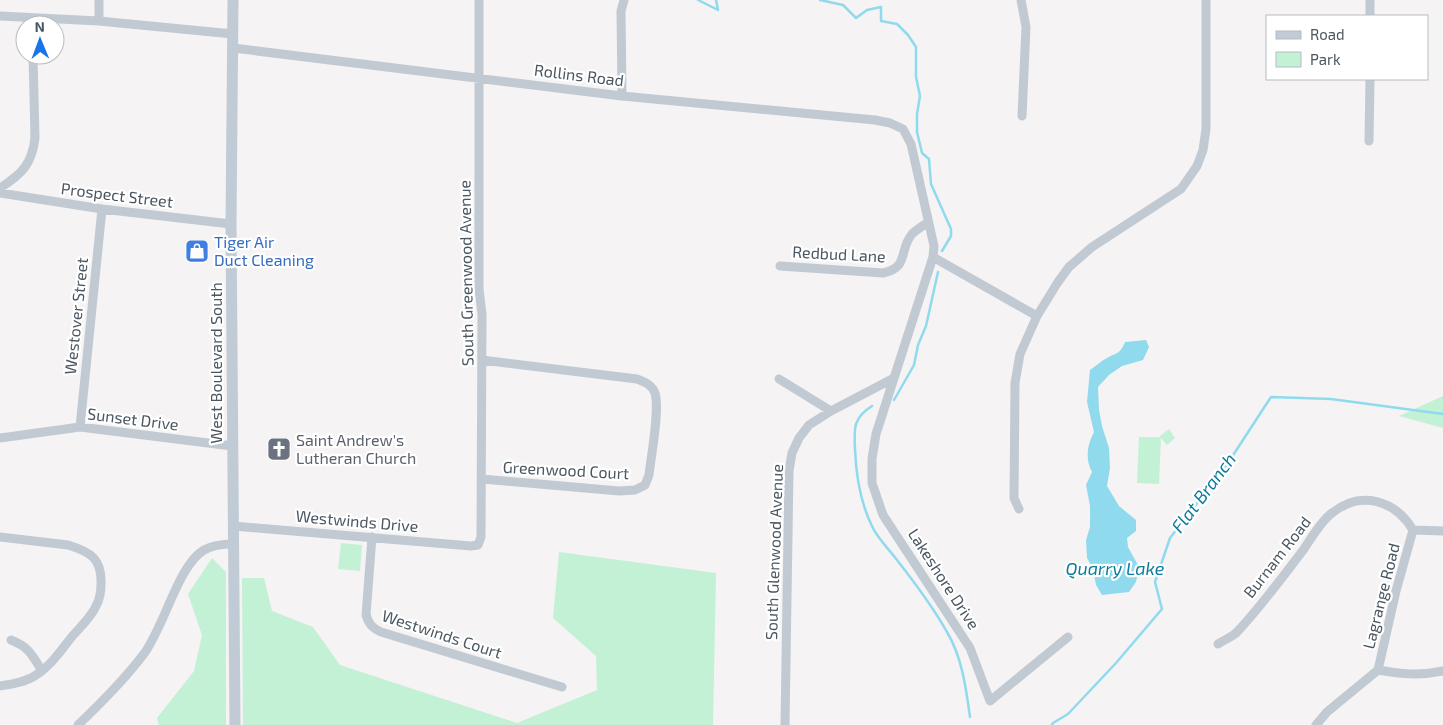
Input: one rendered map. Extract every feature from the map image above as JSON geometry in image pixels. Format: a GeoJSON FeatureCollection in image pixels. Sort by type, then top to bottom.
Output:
{"type":"FeatureCollection","features":[{"type":"Feature","properties":{"kind":"main road","name":"West Boulevard South"},"geometry":{"type":"LineString","coordinates":[[232,0],[231,224],[235,725]]}},
{"type":"Feature","properties":{"kind":"street"},"geometry":{"type":"LineString","coordinates":[[98,0],[99,21]]}},
{"type":"Feature","properties":{"kind":"street","name":"South Greenwood Avenue"},"geometry":{"type":"LineString","coordinates":[[478,544],[481,537],[482,479],[482,314],[479,289],[479,0]]}},
{"type":"Feature","properties":{"kind":"street"},"geometry":{"type":"LineString","coordinates":[[622,96],[620,11],[624,0]]}},
{"type":"Feature","properties":{"kind":"street"},"geometry":{"type":"LineString","coordinates":[[1021,0],[1026,27],[1022,116]]}},
{"type":"Feature","properties":{"kind":"street"},"geometry":{"type":"LineString","coordinates":[[1019,509],[1014,498],[1015,383],[1020,354],[1037,316],[1069,267],[1092,247],[1181,190],[1198,166],[1203,150],[1206,129],[1206,0]]}},
{"type":"Feature","properties":{"kind":"street"},"geometry":{"type":"LineString","coordinates":[[1370,0],[1370,15]]}},
{"type":"Feature","properties":{"kind":"street"},"geometry":{"type":"LineString","coordinates":[[0,16],[15,18]]}},
{"type":"Feature","properties":{"kind":"street"},"geometry":{"type":"LineString","coordinates":[[65,22],[99,21],[233,34]]}},
{"type":"Feature","properties":{"kind":"street","name":"Rollins Road"},"geometry":{"type":"LineString","coordinates":[[233,48],[622,96],[890,123],[903,129],[911,144],[928,222]]}},
{"type":"Feature","properties":{"kind":"street"},"geometry":{"type":"LineString","coordinates":[[0,188],[15,179],[22,172],[31,158],[34,148],[33,65]]}},
{"type":"Feature","properties":{"kind":"street"},"geometry":{"type":"LineString","coordinates":[[1369,141],[1370,80]]}},
{"type":"Feature","properties":{"kind":"street","name":"Prospect Street"},"geometry":{"type":"LineString","coordinates":[[0,193],[231,224]]}},
{"type":"Feature","properties":{"kind":"street","name":"Westover Street"},"geometry":{"type":"LineString","coordinates":[[80,427],[102,208]]}},
{"type":"Feature","properties":{"kind":"street"},"geometry":{"type":"LineString","coordinates":[[894,378],[933,257],[934,246],[928,222]]}},
{"type":"Feature","properties":{"kind":"street","name":"Redbud Lane"},"geometry":{"type":"LineString","coordinates":[[780,266],[883,273],[894,271],[902,263],[906,245],[912,234],[928,222]]}},
{"type":"Feature","properties":{"kind":"street"},"geometry":{"type":"LineString","coordinates":[[933,257],[1037,316]]}},
{"type":"Feature","properties":{"kind":"street","name":"Greenwood Court"},"geometry":{"type":"LineString","coordinates":[[482,360],[637,379],[647,383],[654,392],[656,406],[649,475],[645,485],[635,490],[619,491],[482,479]]}},
{"type":"Feature","properties":{"kind":"street","name":"South Glenwood Avenue"},"geometry":{"type":"LineString","coordinates":[[785,725],[789,471],[792,454],[799,438],[809,425],[831,411],[894,378]]}},
{"type":"Feature","properties":{"kind":"street","name":"Lakeshore Drive"},"geometry":{"type":"LineString","coordinates":[[894,378],[876,434],[872,458],[872,483],[883,515],[970,648],[990,701],[1068,637]]}},
{"type":"Feature","properties":{"kind":"street"},"geometry":{"type":"LineString","coordinates":[[779,379],[831,411]]}},
{"type":"Feature","properties":{"kind":"street","name":"Sunset Drive"},"geometry":{"type":"LineString","coordinates":[[0,438],[80,427],[232,446]]}},
{"type":"Feature","properties":{"kind":"street","name":"Burnam Road"},"geometry":{"type":"LineString","coordinates":[[1218,644],[1236,633],[1279,582],[1331,513],[1348,504],[1367,500],[1394,508],[1406,518],[1413,530]]}},
{"type":"Feature","properties":{"kind":"street","name":"Westwinds Drive"},"geometry":{"type":"LineString","coordinates":[[233,526],[472,546],[478,544]]}},
{"type":"Feature","properties":{"kind":"street"},"geometry":{"type":"LineString","coordinates":[[1413,530],[1443,531]]}},
{"type":"Feature","properties":{"kind":"street","name":"Lagrange Road"},"geometry":{"type":"LineString","coordinates":[[1378,670],[1396,591],[1413,530]]}},
{"type":"Feature","properties":{"kind":"street"},"geometry":{"type":"LineString","coordinates":[[0,537],[68,545],[88,553],[96,559],[100,567],[100,594],[96,608],[51,663],[42,671],[23,682],[0,686]]}},
{"type":"Feature","properties":{"kind":"street","name":"Westwinds Court"},"geometry":{"type":"LineString","coordinates":[[372,537],[366,615],[372,628],[562,687]]}},
{"type":"Feature","properties":{"kind":"street"},"geometry":{"type":"LineString","coordinates":[[78,725],[143,655],[156,635],[185,570],[202,551],[217,545],[233,544]]}},
{"type":"Feature","properties":{"kind":"street"},"geometry":{"type":"LineString","coordinates":[[10,640],[23,645],[30,651],[42,671]]}},
{"type":"Feature","properties":{"kind":"street"},"geometry":{"type":"LineString","coordinates":[[1316,725],[1328,712],[1378,670],[1417,675],[1443,671]]}},
{"type":"Feature","properties":{"kind":"green space"},"geometry":{"type":"Polygon","coordinates":[[[1443,396],[1443,428],[1399,416],[1443,396]]]}},
{"type":"Feature","properties":{"kind":"green space"},"geometry":{"type":"Polygon","coordinates":[[[1169,429],[1175,438],[1167,445],[1161,438],[1159,484],[1137,483],[1139,437],[1160,437],[1169,429]]]}},
{"type":"Feature","properties":{"kind":"green space"},"geometry":{"type":"Polygon","coordinates":[[[341,543],[362,545],[360,571],[338,569],[341,543]]]}},
{"type":"Feature","properties":{"kind":"green space"},"geometry":{"type":"Polygon","coordinates":[[[559,552],[716,573],[713,725],[243,725],[242,578],[264,578],[272,611],[313,627],[340,665],[517,723],[597,690],[596,656],[553,618],[559,552]]]}},
{"type":"Feature","properties":{"kind":"green space"},"geometry":{"type":"Polygon","coordinates":[[[212,558],[226,572],[226,725],[159,725],[157,718],[194,671],[202,635],[188,594],[212,558]]]}},
{"type":"Feature","properties":{"kind":"water","name":"Quarry Lake"},"geometry":{"type":"Polygon","coordinates":[[[1146,340],[1149,347],[1143,360],[1122,366],[1109,375],[1098,387],[1099,410],[1109,448],[1110,468],[1107,486],[1119,506],[1136,520],[1136,531],[1127,538],[1128,547],[1139,567],[1136,582],[1129,592],[1102,595],[1096,585],[1093,569],[1087,558],[1086,540],[1090,527],[1090,506],[1086,485],[1092,472],[1088,462],[1088,452],[1094,432],[1087,402],[1090,370],[1122,349],[1125,342],[1146,340]]]}},
{"type":"Feature","properties":{"kind":"waterway"},"geometry":{"type":"LineString","coordinates":[[698,0],[718,10],[716,0]]}},
{"type":"Feature","properties":{"kind":"waterway"},"geometry":{"type":"LineString","coordinates":[[820,0],[843,5],[856,18],[867,10],[881,7],[881,21],[897,24],[916,47],[916,77],[920,96],[917,132],[922,153],[929,159],[931,184],[951,229],[951,236],[942,251]]}},
{"type":"Feature","properties":{"kind":"waterway"},"geometry":{"type":"LineString","coordinates":[[894,400],[914,365],[918,345],[926,326],[938,272]]}},
{"type":"Feature","properties":{"kind":"waterway","name":"Flat Branch"},"geometry":{"type":"LineString","coordinates":[[1052,725],[1068,714],[1116,663],[1162,609],[1155,582],[1170,538],[1226,466],[1271,397],[1331,399],[1443,414]]}},
{"type":"Feature","properties":{"kind":"waterway"},"geometry":{"type":"LineString","coordinates":[[872,406],[858,419],[855,429],[856,469],[864,508],[877,535],[924,595],[952,642],[963,673],[970,717]]}},
{"type":"Feature","properties":{"kind":"place","name":"Tiger Air Duct Cleaning"},"geometry":{"type":"Point","coordinates":[197,251]}},
{"type":"Feature","properties":{"kind":"place","name":"Saint Andrew's Lutheran Church"},"geometry":{"type":"Point","coordinates":[279,449]}}]}
